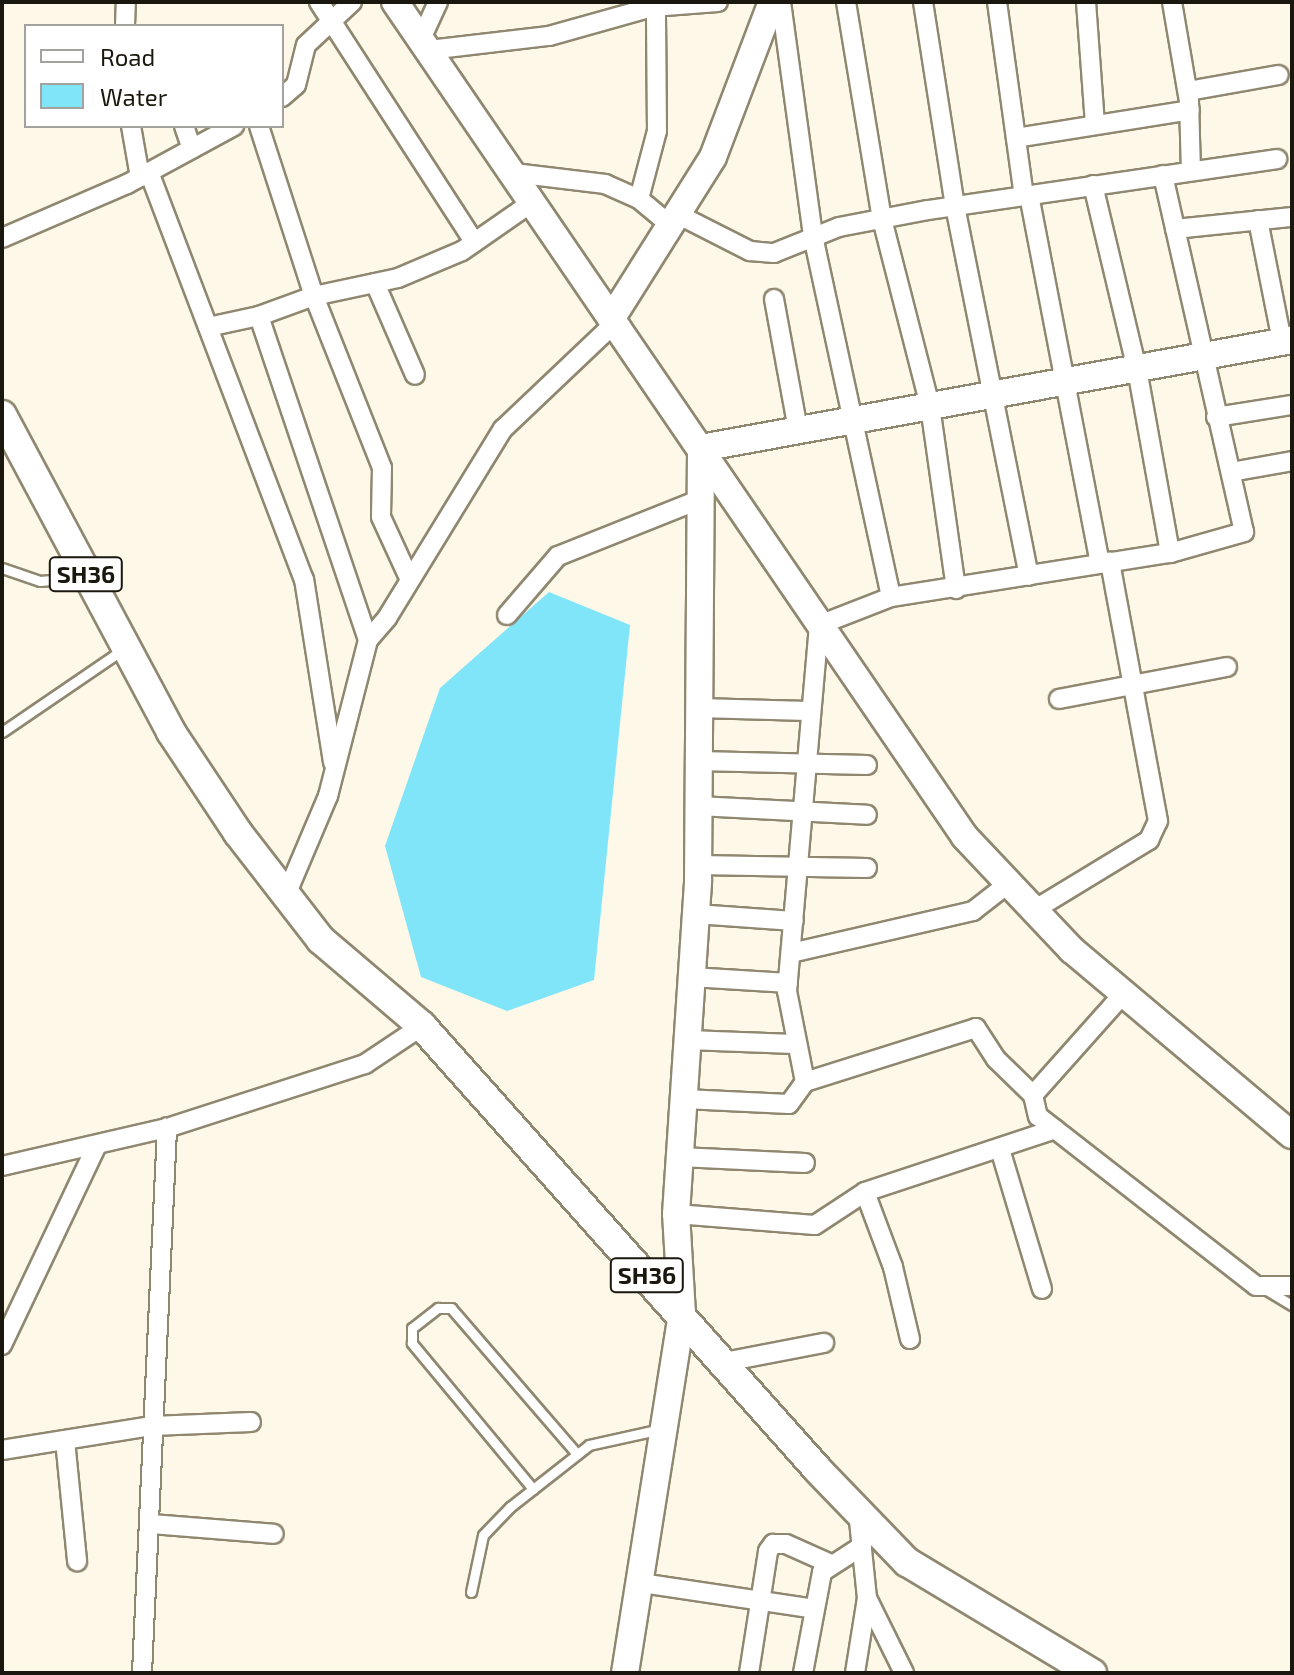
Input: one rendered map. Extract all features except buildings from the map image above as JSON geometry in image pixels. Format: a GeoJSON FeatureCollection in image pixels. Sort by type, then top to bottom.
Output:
{"type":"FeatureCollection","features":[{"type":"Feature","properties":{"kind":"main road"},"geometry":{"type":"LineString","coordinates":[[395,2],[615,318],[819,625],[965,837],[1034,910],[1124,993],[1292,1135]]}},
{"type":"Feature","properties":{"kind":"main road"},"geometry":{"type":"LineString","coordinates":[[615,318],[713,157],[772,2]]}},
{"type":"Feature","properties":{"kind":"main road"},"geometry":{"type":"LineString","coordinates":[[701,448],[1287,340]]}},
{"type":"Feature","properties":{"kind":"main road","name":"SH36"},"geometry":{"type":"LineString","coordinates":[[2,415],[171,732],[238,833],[321,940],[422,1026],[907,1562],[1092,1673]]}},
{"type":"Feature","properties":{"kind":"main road"},"geometry":{"type":"LineString","coordinates":[[628,1657],[682,1314],[676,1214],[698,865],[701,448]]}},
{"type":"Feature","properties":{"kind":"street"},"geometry":{"type":"LineString","coordinates":[[125,24],[126,2]]}},
{"type":"Feature","properties":{"kind":"street"},"geometry":{"type":"LineString","coordinates":[[319,2],[329,25],[474,242]]}},
{"type":"Feature","properties":{"kind":"street"},"geometry":{"type":"LineString","coordinates":[[284,95],[296,85],[306,45],[352,2]]}},
{"type":"Feature","properties":{"kind":"street"},"geometry":{"type":"LineString","coordinates":[[438,2],[425,45],[549,36],[656,7],[718,2]]}},
{"type":"Feature","properties":{"kind":"street"},"geometry":{"type":"LineString","coordinates":[[781,2],[813,236],[891,597]]}},
{"type":"Feature","properties":{"kind":"street"},"geometry":{"type":"LineString","coordinates":[[846,2],[882,219],[930,406],[956,589]]}},
{"type":"Feature","properties":{"kind":"street"},"geometry":{"type":"LineString","coordinates":[[923,2],[955,206],[1029,576]]}},
{"type":"Feature","properties":{"kind":"street"},"geometry":{"type":"LineString","coordinates":[[997,2],[1026,195],[1158,809],[1156,831],[1034,910]]}},
{"type":"Feature","properties":{"kind":"street"},"geometry":{"type":"LineString","coordinates":[[1086,2],[1095,125]]}},
{"type":"Feature","properties":{"kind":"street"},"geometry":{"type":"LineString","coordinates":[[1172,2],[1189,100],[1191,171]]}},
{"type":"Feature","properties":{"kind":"street"},"geometry":{"type":"LineString","coordinates":[[639,199],[657,131],[656,7]]}},
{"type":"Feature","properties":{"kind":"street"},"geometry":{"type":"LineString","coordinates":[[1016,138],[1095,125],[1279,75]]}},
{"type":"Feature","properties":{"kind":"street"},"geometry":{"type":"LineString","coordinates":[[131,128],[139,178],[208,327],[304,579],[334,772]]}},
{"type":"Feature","properties":{"kind":"street"},"geometry":{"type":"LineString","coordinates":[[185,128],[192,149]]}},
{"type":"Feature","properties":{"kind":"street"},"geometry":{"type":"LineString","coordinates":[[2,238],[139,178],[230,128]]}},
{"type":"Feature","properties":{"kind":"street"},"geometry":{"type":"LineString","coordinates":[[260,128],[314,296],[382,468],[381,517],[410,580]]}},
{"type":"Feature","properties":{"kind":"street"},"geometry":{"type":"LineString","coordinates":[[514,173],[605,184],[639,199],[674,220],[750,251],[774,253],[813,236],[882,219],[1277,159]]}},
{"type":"Feature","properties":{"kind":"street"},"geometry":{"type":"LineString","coordinates":[[805,1082],[794,1044],[788,983],[799,868],[808,711],[819,625],[891,597],[1170,553],[1241,538],[1244,525],[1216,417],[1163,175]]}},
{"type":"Feature","properties":{"kind":"street"},"geometry":{"type":"LineString","coordinates":[[1093,185],[1137,369],[1170,553]]}},
{"type":"Feature","properties":{"kind":"street"},"geometry":{"type":"LineString","coordinates":[[208,327],[259,316],[314,296],[398,278],[474,242],[534,201]]}},
{"type":"Feature","properties":{"kind":"street"},"geometry":{"type":"LineString","coordinates":[[1175,229],[1292,217]]}},
{"type":"Feature","properties":{"kind":"street"},"geometry":{"type":"LineString","coordinates":[[1258,220],[1287,340]]}},
{"type":"Feature","properties":{"kind":"street"},"geometry":{"type":"LineString","coordinates":[[375,283],[415,375]]}},
{"type":"Feature","properties":{"kind":"street"},"geometry":{"type":"LineString","coordinates":[[774,299],[798,430]]}},
{"type":"Feature","properties":{"kind":"street"},"geometry":{"type":"LineString","coordinates":[[259,316],[368,640]]}},
{"type":"Feature","properties":{"kind":"street"},"geometry":{"type":"LineString","coordinates":[[286,895],[334,772],[368,640],[410,580],[503,429],[615,318]]}},
{"type":"Feature","properties":{"kind":"street"},"geometry":{"type":"LineString","coordinates":[[1216,417],[1292,405]]}},
{"type":"Feature","properties":{"kind":"street"},"geometry":{"type":"LineString","coordinates":[[1231,472],[1292,461]]}},
{"type":"Feature","properties":{"kind":"street"},"geometry":{"type":"LineString","coordinates":[[507,615],[558,556],[701,499]]}},
{"type":"Feature","properties":{"kind":"street"},"geometry":{"type":"LineString","coordinates":[[1059,699],[1227,667]]}},
{"type":"Feature","properties":{"kind":"street"},"geometry":{"type":"LineString","coordinates":[[699,708],[808,711]]}},
{"type":"Feature","properties":{"kind":"street"},"geometry":{"type":"LineString","coordinates":[[699,761],[867,765]]}},
{"type":"Feature","properties":{"kind":"street"},"geometry":{"type":"LineString","coordinates":[[698,806],[867,815]]}},
{"type":"Feature","properties":{"kind":"street"},"geometry":{"type":"LineString","coordinates":[[698,865],[867,868]]}},
{"type":"Feature","properties":{"kind":"street"},"geometry":{"type":"LineString","coordinates":[[791,953],[973,911],[1009,883]]}},
{"type":"Feature","properties":{"kind":"street"},"geometry":{"type":"LineString","coordinates":[[696,914],[794,921]]}},
{"type":"Feature","properties":{"kind":"street"},"geometry":{"type":"LineString","coordinates":[[692,977],[788,983]]}},
{"type":"Feature","properties":{"kind":"street"},"geometry":{"type":"LineString","coordinates":[[1033,1095],[1124,993]]}},
{"type":"Feature","properties":{"kind":"street"},"geometry":{"type":"LineString","coordinates":[[2,1166],[96,1147],[167,1128],[365,1064],[422,1026]]}},
{"type":"Feature","properties":{"kind":"street"},"geometry":{"type":"LineString","coordinates":[[684,1099],[789,1104],[805,1082],[976,1028],[996,1059],[1033,1095],[1038,1116],[1264,1288],[1292,1286]]}},
{"type":"Feature","properties":{"kind":"street"},"geometry":{"type":"LineString","coordinates":[[688,1040],[794,1044]]}},
{"type":"Feature","properties":{"kind":"street"},"geometry":{"type":"LineString","coordinates":[[142,1673],[167,1128]]}},
{"type":"Feature","properties":{"kind":"street"},"geometry":{"type":"LineString","coordinates":[[676,1214],[815,1225],[865,1192],[1055,1129]]}},
{"type":"Feature","properties":{"kind":"street"},"geometry":{"type":"LineString","coordinates":[[2,1345],[8,1321],[96,1147]]}},
{"type":"Feature","properties":{"kind":"street"},"geometry":{"type":"LineString","coordinates":[[1000,1149],[1042,1289]]}},
{"type":"Feature","properties":{"kind":"street"},"geometry":{"type":"LineString","coordinates":[[680,1157],[805,1163]]}},
{"type":"Feature","properties":{"kind":"street"},"geometry":{"type":"LineString","coordinates":[[865,1192],[893,1267],[910,1339]]}},
{"type":"Feature","properties":{"kind":"street"},"geometry":{"type":"LineString","coordinates":[[725,1362],[824,1343]]}},
{"type":"Feature","properties":{"kind":"street"},"geometry":{"type":"LineString","coordinates":[[2,1450],[152,1426],[251,1422]]}},
{"type":"Feature","properties":{"kind":"street"},"geometry":{"type":"LineString","coordinates":[[65,1440],[77,1561]]}},
{"type":"Feature","properties":{"kind":"street"},"geometry":{"type":"LineString","coordinates":[[855,1673],[867,1598],[858,1511]]}},
{"type":"Feature","properties":{"kind":"street"},"geometry":{"type":"LineString","coordinates":[[151,1524],[274,1534]]}},
{"type":"Feature","properties":{"kind":"street"},"geometry":{"type":"LineString","coordinates":[[749,1673],[773,1544],[786,1544],[831,1564]]}},
{"type":"Feature","properties":{"kind":"street"},"geometry":{"type":"LineString","coordinates":[[803,1673],[819,1580],[831,1564],[862,1546]]}},
{"type":"Feature","properties":{"kind":"street"},"geometry":{"type":"LineString","coordinates":[[641,1583],[814,1609]]}},
{"type":"Feature","properties":{"kind":"street"},"geometry":{"type":"LineString","coordinates":[[867,1598],[904,1673]]}},
{"type":"Feature","properties":{"kind":"lane"},"geometry":{"type":"LineString","coordinates":[[2,568],[40,581],[87,577]]}},
{"type":"Feature","properties":{"kind":"lane"},"geometry":{"type":"LineString","coordinates":[[2,732],[126,648]]}},
{"type":"Feature","properties":{"kind":"lane"},"geometry":{"type":"LineString","coordinates":[[1264,1288],[1292,1305]]}},
{"type":"Feature","properties":{"kind":"lane"},"geometry":{"type":"LineString","coordinates":[[529,1492],[412,1343],[412,1328],[438,1308],[451,1308],[577,1454]]}},
{"type":"Feature","properties":{"kind":"lane"},"geometry":{"type":"LineString","coordinates":[[471,1592],[483,1535],[510,1507],[595,1442],[664,1429]]}},
{"type":"Feature","properties":{"kind":"water"},"geometry":{"type":"Polygon","coordinates":[[[549,592],[630,625],[594,980],[507,1011],[421,977],[385,846],[440,688],[549,592]]]}}]}
